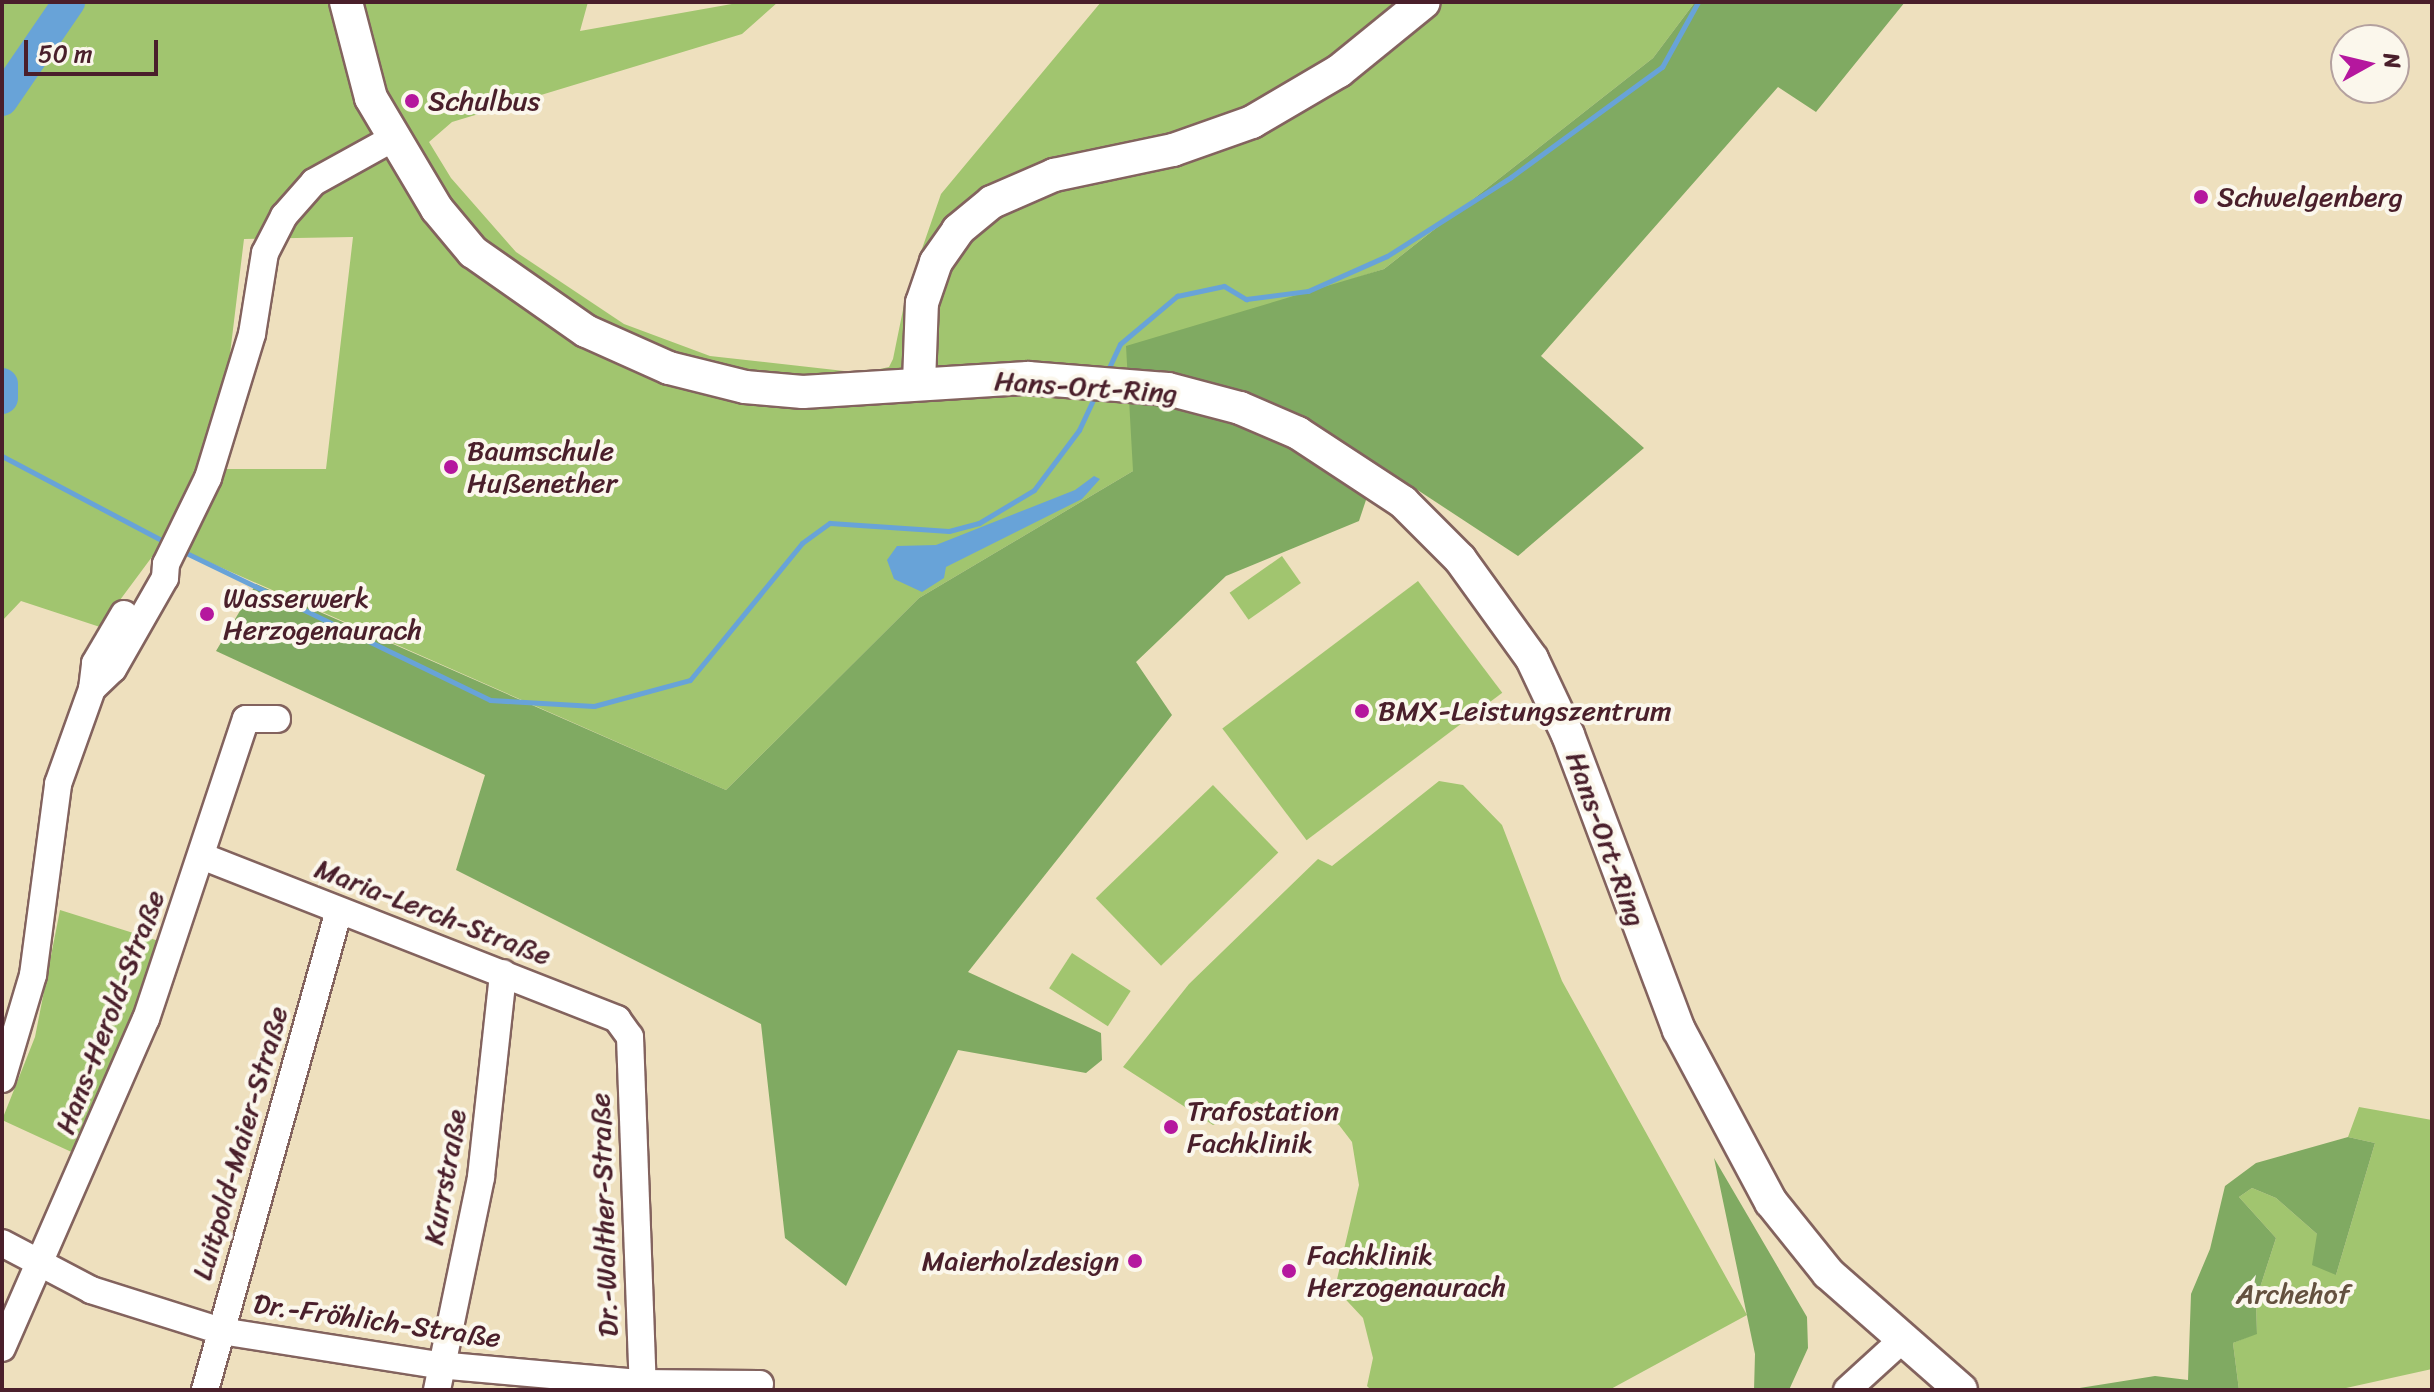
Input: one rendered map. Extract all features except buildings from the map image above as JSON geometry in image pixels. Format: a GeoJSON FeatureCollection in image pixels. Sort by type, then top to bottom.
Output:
{"type":"FeatureCollection","features":[{"type":"Feature","properties":{"kind":"main road","name":"Hans-Ort-Ring"},"geometry":{"type":"LineString","coordinates":[[346,2],[357,59],[392,139],[437,209],[473,252],[586,331],[636,355],[745,387],[803,392],[1028,378],[1168,389],[1240,408],[1351,463],[1403,502],[1497,606],[1532,659],[1568,735],[1656,972],[1725,1123],[1771,1202],[1828,1273],[1961,1390]]}},
{"type":"Feature","properties":{"kind":"main road"},"geometry":{"type":"LineString","coordinates":[[919,383],[922,303],[936,262],[958,230],[992,202],[1054,175],[1173,150],[1252,122],[1339,71],[1424,2]]}},
{"type":"Feature","properties":{"kind":"street"},"geometry":{"type":"LineString","coordinates":[[2,1079],[33,975],[58,784],[92,689],[113,669],[165,578],[166,564],[181,536],[233,409],[265,253],[284,216],[314,182],[392,139]]}},
{"type":"Feature","properties":{"kind":"street","name":"Hans-Herold-Straße"},"geometry":{"type":"LineString","coordinates":[[2,1348],[38,1262],[108,1114],[204,857],[246,719],[277,719]]}},
{"type":"Feature","properties":{"kind":"street","name":"Maria-Lerch-Straße"},"geometry":{"type":"LineString","coordinates":[[204,857],[338,913],[607,1014],[630,1037]]}},
{"type":"Feature","properties":{"kind":"street","name":"Luitpold-Maier-Straße"},"geometry":{"type":"LineString","coordinates":[[205,1390],[338,913]]}},
{"type":"Feature","properties":{"kind":"street","name":"Kurrstraße"},"geometry":{"type":"LineString","coordinates":[[438,1378],[481,1177],[503,973]]}},
{"type":"Feature","properties":{"kind":"street","name":"Dr.-Walther-Straße"},"geometry":{"type":"LineString","coordinates":[[630,1037],[642,1386]]}},
{"type":"Feature","properties":{"kind":"street","name":"Dr.-Fröhlich-Straße"},"geometry":{"type":"LineString","coordinates":[[2,1243],[91,1290],[221,1331],[438,1378],[642,1386],[760,1384]]}},
{"type":"Feature","properties":{"kind":"street"},"geometry":{"type":"LineString","coordinates":[[1847,1390],[1902,1340]]}},
{"type":"Feature","properties":{"kind":"green space"},"geometry":{"type":"Polygon","coordinates":[[[2,2],[588,2],[580,31],[743,2],[778,2],[742,34],[452,122],[429,142],[451,178],[516,252],[624,324],[710,356],[862,373],[889,367],[893,359],[906,295],[941,194],[1101,2],[1695,2],[1653,58],[1384,269],[1275,304],[1133,471],[919,598],[726,790],[163,542],[100,627],[21,601],[2,621],[2,2]],[[353,237],[244,239],[216,469],[326,469],[353,237]]]}},
{"type":"Feature","properties":{"kind":"green space"},"geometry":{"type":"Polygon","coordinates":[[[1695,2],[1905,2],[1816,112],[1778,87],[1541,356],[1644,448],[1518,556],[1378,464],[1359,521],[1226,576],[1136,662],[1172,715],[968,972],[1101,1033],[1102,1060],[1086,1073],[958,1050],[846,1286],[785,1238],[761,1024],[456,870],[485,775],[216,651],[256,584],[726,790],[919,598],[1133,471],[1126,346],[1384,269],[1653,58],[1695,2]]]}},
{"type":"Feature","properties":{"kind":"green space"},"geometry":{"type":"Polygon","coordinates":[[[1282,556],[1301,583],[1249,620],[1230,593],[1282,556]]]}},
{"type":"Feature","properties":{"kind":"green space","name":"BMX-Leistungszentrum"},"geometry":{"type":"Polygon","coordinates":[[[1418,581],[1502,693],[1307,840],[1222,728],[1418,581]]]}},
{"type":"Feature","properties":{"kind":"green space"},"geometry":{"type":"Polygon","coordinates":[[[1439,781],[1463,785],[1502,825],[1562,981],[1747,1315],[1609,1390],[1371,1390],[1367,1386],[1373,1358],[1363,1318],[1335,1288],[1359,1185],[1352,1142],[1339,1125],[1317,1114],[1284,1123],[1257,1101],[1213,1125],[1123,1067],[1189,984],[1318,859],[1332,866],[1439,781]]]}},
{"type":"Feature","properties":{"kind":"green space"},"geometry":{"type":"Polygon","coordinates":[[[1213,785],[1278,853],[1161,966],[1096,898],[1213,785]]]}},
{"type":"Feature","properties":{"kind":"green space"},"geometry":{"type":"Polygon","coordinates":[[[60,910],[162,942],[78,1155],[2,1120],[35,1037],[60,910]]]}},
{"type":"Feature","properties":{"kind":"green space"},"geometry":{"type":"Polygon","coordinates":[[[1072,953],[1131,991],[1108,1026],[1049,988],[1072,953]]]}},
{"type":"Feature","properties":{"kind":"green space","name":"Archehof"},"geometry":{"type":"Polygon","coordinates":[[[2359,1107],[2432,1120],[2432,1369],[2337,1390],[2239,1390],[2233,1343],[2257,1333],[2256,1300],[2276,1238],[2239,1197],[2252,1188],[2276,1198],[2317,1234],[2336,1275],[2375,1143],[2348,1137],[2359,1107]]]}},
{"type":"Feature","properties":{"kind":"green space"},"geometry":{"type":"Polygon","coordinates":[[[2348,1137],[2375,1143],[2336,1275],[2312,1265],[2317,1234],[2276,1198],[2252,1188],[2239,1197],[2276,1238],[2256,1300],[2257,1334],[2233,1343],[2239,1390],[2067,1390],[2155,1376],[2188,1380],[2191,1294],[2210,1249],[2225,1186],[2256,1163],[2348,1137]]]}},
{"type":"Feature","properties":{"kind":"green space"},"geometry":{"type":"Polygon","coordinates":[[[1714,1158],[1807,1317],[1808,1348],[1789,1390],[1754,1390],[1755,1354],[1714,1158]]]}},
{"type":"Feature","properties":{"kind":"water"},"geometry":{"type":"Polygon","coordinates":[[[1094,476],[1100,479],[1082,499],[946,567],[944,578],[922,592],[894,579],[887,560],[897,546],[936,545],[1075,490],[1094,476]]]}},
{"type":"Feature","properties":{"kind":"waterway"},"geometry":{"type":"LineString","coordinates":[[2,100],[69,2]]}},
{"type":"Feature","properties":{"kind":"waterway"},"geometry":{"type":"LineString","coordinates":[[1106,374],[1120,344],[1177,296],[1224,286],[1246,299],[1308,291],[1387,256],[1511,177],[1662,67],[1698,2]]}},
{"type":"Feature","properties":{"kind":"waterway"},"geometry":{"type":"LineString","coordinates":[[2,384],[2,398]]}},
{"type":"Feature","properties":{"kind":"waterway"},"geometry":{"type":"LineString","coordinates":[[180,550],[490,700],[594,706],[690,680],[802,543],[830,523],[949,531],[979,523],[1034,490],[1079,430],[1096,394]]}},
{"type":"Feature","properties":{"kind":"waterway"},"geometry":{"type":"LineString","coordinates":[[2,456],[167,543]]}},
{"type":"Feature","properties":{"kind":"place","name":"Schulbus"},"geometry":{"type":"Point","coordinates":[412,101]}},
{"type":"Feature","properties":{"kind":"place","name":"Schwelgenberg"},"geometry":{"type":"Point","coordinates":[2201,197]}},
{"type":"Feature","properties":{"kind":"place","name":"Baumschule Hußenether"},"geometry":{"type":"Point","coordinates":[451,467]}},
{"type":"Feature","properties":{"kind":"place","name":"Wasserwerk Herzogenaurach"},"geometry":{"type":"Point","coordinates":[207,614]}},
{"type":"Feature","properties":{"kind":"place","name":"BMX-Leistungszentrum"},"geometry":{"type":"Point","coordinates":[1362,711]}},
{"type":"Feature","properties":{"kind":"place","name":"Trafostation Fachklinik"},"geometry":{"type":"Point","coordinates":[1171,1127]}},
{"type":"Feature","properties":{"kind":"place","name":"Maierholzdesign"},"geometry":{"type":"Point","coordinates":[1135,1261]}},
{"type":"Feature","properties":{"kind":"place","name":"Fachklinik Herzogenaurach"},"geometry":{"type":"Point","coordinates":[1289,1271]}}]}
